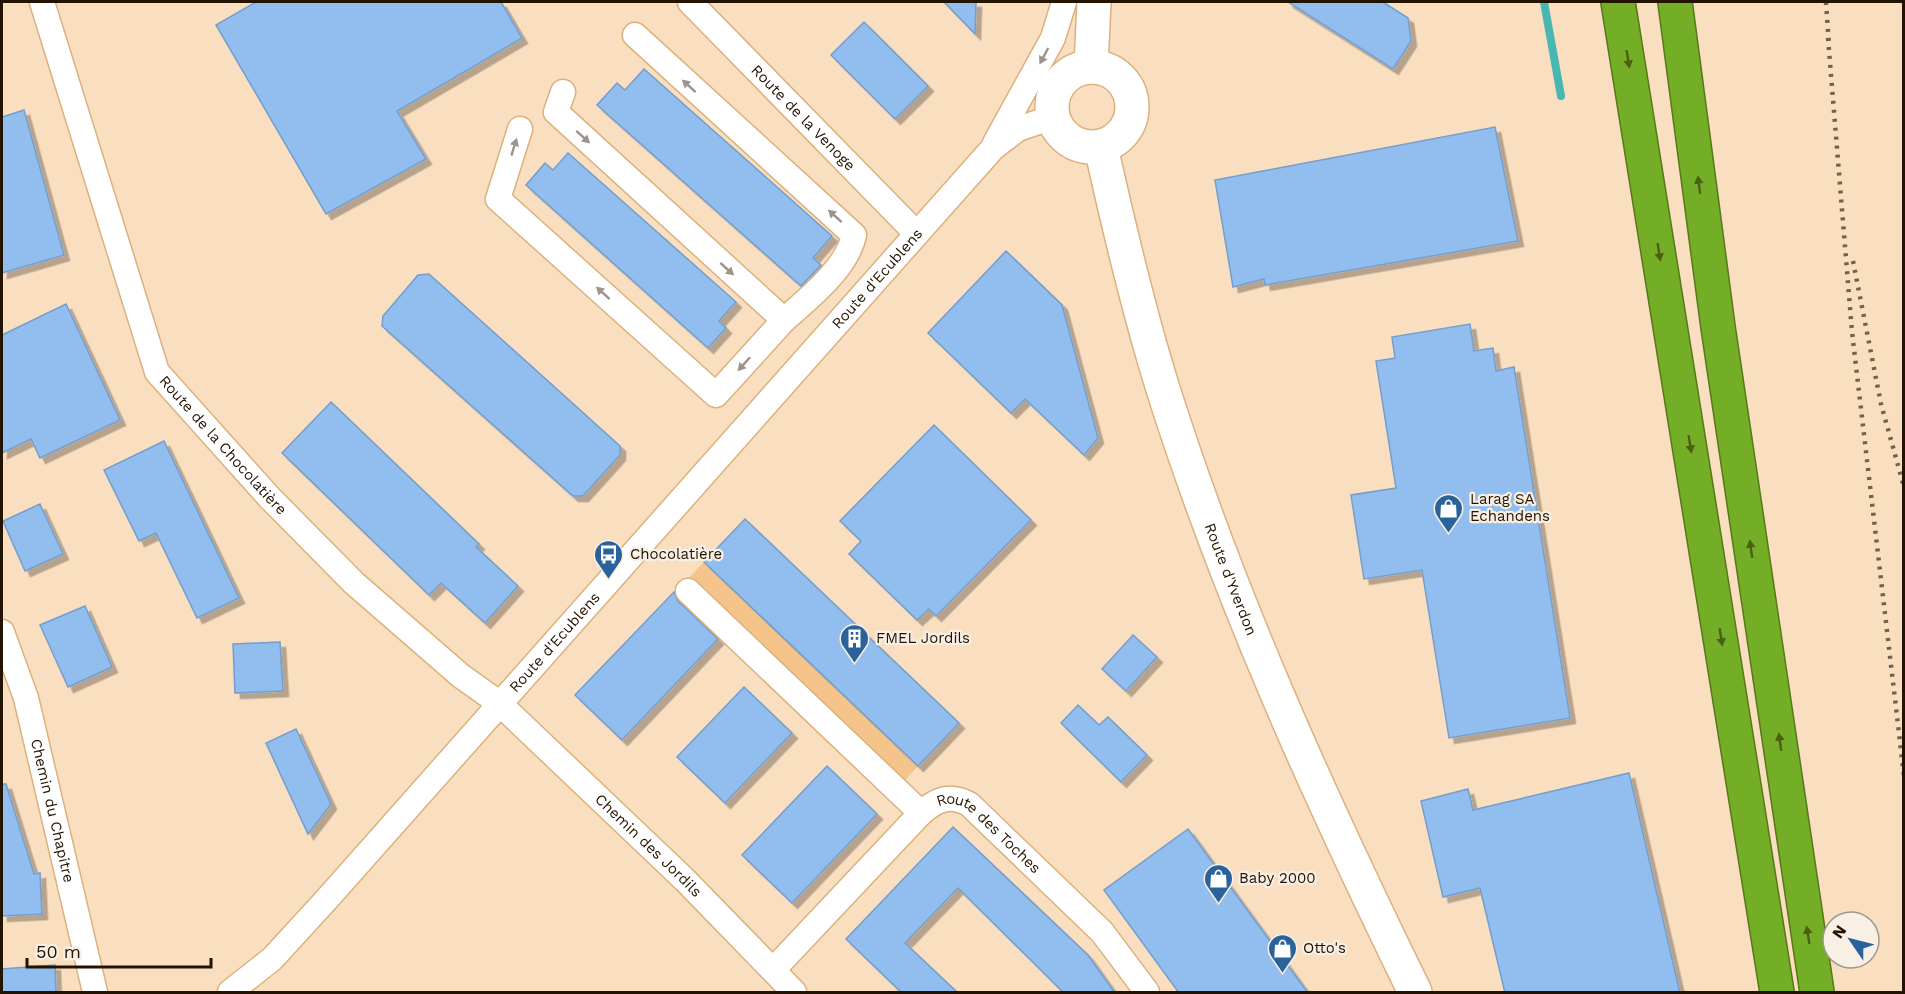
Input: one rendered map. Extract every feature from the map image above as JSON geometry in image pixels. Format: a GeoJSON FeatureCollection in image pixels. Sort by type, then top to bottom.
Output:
{"type":"FeatureCollection","features":[{"type":"Feature","properties":{"kind":"highway"},"geometry":{"type":"LineString","coordinates":[[1618,2],[1777,993]]}},
{"type":"Feature","properties":{"kind":"highway"},"geometry":{"type":"LineString","coordinates":[[1675,2],[1718,327],[1817,993]]}},
{"type":"Feature","properties":{"kind":"main road"},"geometry":{"type":"LineString","coordinates":[[1091,67],[1094,2]]}},
{"type":"Feature","properties":{"kind":"main road"},"geometry":{"type":"LineString","coordinates":[[1091,67],[1113,73],[1128,89],[1131,100],[1128,124],[1122,134],[1101,147],[1088,147],[1071,141],[1058,129],[1053,117],[1052,103],[1060,83],[1077,70],[1091,67]]}},
{"type":"Feature","properties":{"kind":"main road","name":"Route d'Yverdon"},"geometry":{"type":"LineString","coordinates":[[1101,147],[1147,334],[1216,542],[1290,729],[1414,993]]}},
{"type":"Feature","properties":{"kind":"street","name":"Route de la Chocolatière"},"geometry":{"type":"LineString","coordinates":[[42,2],[157,372],[269,497],[354,583],[461,676],[499,703]]}},
{"type":"Feature","properties":{"kind":"street","name":"Route de la Venoge"},"geometry":{"type":"LineString","coordinates":[[690,2],[916,233]]}},
{"type":"Feature","properties":{"kind":"street","name":"Route d'Ecublens"},"geometry":{"type":"LineString","coordinates":[[993,148],[1053,38],[1064,2]]}},
{"type":"Feature","properties":{"kind":"street"},"geometry":{"type":"LineString","coordinates":[[520,129],[498,199],[716,395],[784,321],[813,294],[850,251],[854,235],[635,35]]}},
{"type":"Feature","properties":{"kind":"street"},"geometry":{"type":"LineString","coordinates":[[563,92],[556,112],[784,321]]}},
{"type":"Feature","properties":{"kind":"street","name":"Route d'Ecublens"},"geometry":{"type":"LineString","coordinates":[[230,993],[272,959],[993,148],[1018,129],[1053,117]]}},
{"type":"Feature","properties":{"kind":"street"},"geometry":{"type":"LineString","coordinates":[[688,591],[921,813]]}},
{"type":"Feature","properties":{"kind":"street","name":"Chemin du Chapitre"},"geometry":{"type":"LineString","coordinates":[[2,632],[26,698],[95,993]]}},
{"type":"Feature","properties":{"kind":"street","name":"Chemin des Jordils"},"geometry":{"type":"LineString","coordinates":[[499,703],[686,880],[783,985]]}},
{"type":"Feature","properties":{"kind":"street","name":"Route des Toches"},"geometry":{"type":"LineString","coordinates":[[783,985],[921,813],[941,799],[952,798],[969,804],[1102,932],[1146,993]]}},
{"type":"Feature","properties":{"kind":"shaded area"},"geometry":{"type":"Polygon","coordinates":[[[704,562],[918,766],[896,790],[682,585],[704,562]]]}},
{"type":"Feature","properties":{"kind":"building"},"geometry":{"type":"Polygon","coordinates":[[[256,2],[501,2],[522,38],[397,111],[426,159],[326,214],[216,25],[256,2]]]}},
{"type":"Feature","properties":{"kind":"building"},"geometry":{"type":"Polygon","coordinates":[[[944,2],[976,2],[975,34],[944,2]]]}},
{"type":"Feature","properties":{"kind":"building"},"geometry":{"type":"Polygon","coordinates":[[[1288,2],[1383,2],[1408,18],[1411,41],[1393,69],[1288,2]]]}},
{"type":"Feature","properties":{"kind":"building"},"geometry":{"type":"Polygon","coordinates":[[[864,22],[928,86],[895,119],[831,55],[864,22]]]}},
{"type":"Feature","properties":{"kind":"building"},"geometry":{"type":"Polygon","coordinates":[[[644,69],[832,236],[813,258],[821,265],[801,286],[597,105],[617,83],[625,90],[644,69]]]}},
{"type":"Feature","properties":{"kind":"building"},"geometry":{"type":"Polygon","coordinates":[[[24,110],[64,255],[2,273],[2,117],[24,110]]]}},
{"type":"Feature","properties":{"kind":"building"},"geometry":{"type":"Polygon","coordinates":[[[1495,127],[1518,241],[1265,285],[1264,279],[1233,287],[1215,180],[1495,127]]]}},
{"type":"Feature","properties":{"kind":"building"},"geometry":{"type":"Polygon","coordinates":[[[568,153],[736,302],[719,321],[726,328],[708,348],[526,185],[545,163],[553,170],[568,153]]]}},
{"type":"Feature","properties":{"kind":"building"},"geometry":{"type":"Polygon","coordinates":[[[1006,251],[1062,305],[1098,438],[1084,455],[1025,399],[1011,413],[928,333],[1006,251]]]}},
{"type":"Feature","properties":{"kind":"building"},"geometry":{"type":"Polygon","coordinates":[[[429,274],[620,446],[620,455],[583,496],[573,496],[382,326],[383,316],[418,275],[429,274]]]}},
{"type":"Feature","properties":{"kind":"building"},"geometry":{"type":"Polygon","coordinates":[[[66,304],[120,420],[40,458],[31,439],[2,453],[2,335],[66,304]]]}},
{"type":"Feature","properties":{"kind":"building","name":"Larag SA Echandens"},"geometry":{"type":"Polygon","coordinates":[[[1470,324],[1474,351],[1493,348],[1496,371],[1514,367],[1570,718],[1449,738],[1422,570],[1364,579],[1351,495],[1396,488],[1376,361],[1395,358],[1392,337],[1470,324]]]}},
{"type":"Feature","properties":{"kind":"building"},"geometry":{"type":"Polygon","coordinates":[[[331,402],[479,544],[476,547],[518,586],[485,623],[441,583],[429,595],[282,453],[331,402]]]}},
{"type":"Feature","properties":{"kind":"building"},"geometry":{"type":"Polygon","coordinates":[[[934,425],[1031,520],[936,616],[929,609],[917,620],[849,554],[861,541],[840,521],[934,425]]]}},
{"type":"Feature","properties":{"kind":"building"},"geometry":{"type":"Polygon","coordinates":[[[164,441],[239,598],[197,618],[156,533],[139,541],[104,470],[164,441]]]}},
{"type":"Feature","properties":{"kind":"building"},"geometry":{"type":"Polygon","coordinates":[[[40,504],[63,554],[25,571],[3,521],[40,504]]]}},
{"type":"Feature","properties":{"kind":"building","name":"FMEL Jordils"},"geometry":{"type":"Polygon","coordinates":[[[745,519],[959,723],[918,766],[704,562],[745,519]]]}},
{"type":"Feature","properties":{"kind":"building"},"geometry":{"type":"Polygon","coordinates":[[[674,592],[678,601],[718,639],[622,740],[575,695],[674,592]]]}},
{"type":"Feature","properties":{"kind":"building"},"geometry":{"type":"Polygon","coordinates":[[[85,606],[112,667],[68,687],[40,625],[85,606]]]}},
{"type":"Feature","properties":{"kind":"building"},"geometry":{"type":"Polygon","coordinates":[[[1133,635],[1157,657],[1126,691],[1102,669],[1133,635]]]}},
{"type":"Feature","properties":{"kind":"building"},"geometry":{"type":"Polygon","coordinates":[[[280,642],[283,691],[235,693],[233,644],[280,642]]]}},
{"type":"Feature","properties":{"kind":"building"},"geometry":{"type":"Polygon","coordinates":[[[744,687],[792,733],[725,803],[677,757],[744,687]]]}},
{"type":"Feature","properties":{"kind":"building"},"geometry":{"type":"Polygon","coordinates":[[[1078,705],[1099,725],[1108,717],[1147,755],[1121,782],[1061,723],[1078,705]]]}},
{"type":"Feature","properties":{"kind":"building"},"geometry":{"type":"Polygon","coordinates":[[[296,729],[331,804],[308,834],[266,743],[296,729]]]}},
{"type":"Feature","properties":{"kind":"building"},"geometry":{"type":"Polygon","coordinates":[[[827,766],[877,814],[792,903],[742,855],[827,766]]]}},
{"type":"Feature","properties":{"kind":"building"},"geometry":{"type":"Polygon","coordinates":[[[1629,773],[1680,993],[1505,993],[1480,888],[1443,897],[1421,801],[1468,789],[1473,810],[1629,773]]]}},
{"type":"Feature","properties":{"kind":"building"},"geometry":{"type":"Polygon","coordinates":[[[2,784],[6,784],[34,874],[40,873],[42,914],[2,916],[2,784]]]}},
{"type":"Feature","properties":{"kind":"building"},"geometry":{"type":"Polygon","coordinates":[[[953,827],[1088,955],[1115,993],[1064,993],[958,888],[905,943],[958,993],[902,993],[846,939],[953,827]]]}},
{"type":"Feature","properties":{"kind":"building"},"geometry":{"type":"Polygon","coordinates":[[[1188,829],[1308,993],[1179,993],[1104,890],[1188,829]]]}},
{"type":"Feature","properties":{"kind":"building"},"geometry":{"type":"Polygon","coordinates":[[[55,965],[56,993],[2,993],[2,969],[55,965]]]}},
{"type":"Feature","properties":{"kind":"waterway"},"geometry":{"type":"LineString","coordinates":[[1544,2],[1561,96]]}},
{"type":"Feature","properties":{"kind":"railway"},"geometry":{"type":"LineString","coordinates":[[1826,2],[1829,46]]}},
{"type":"Feature","properties":{"kind":"railway"},"geometry":{"type":"LineString","coordinates":[[1828,38],[1852,332],[1904,776]]}},
{"type":"Feature","properties":{"kind":"railway"},"geometry":{"type":"LineString","coordinates":[[1853,261],[1881,404],[1904,487]]}},
{"type":"Feature","properties":{"kind":"place","name":"Larag SA Echandens"},"geometry":{"type":"Point","coordinates":[1449,534]}},
{"type":"Feature","properties":{"kind":"place","name":"Chocolatière"},"geometry":{"type":"Point","coordinates":[609,580]}},
{"type":"Feature","properties":{"kind":"place","name":"FMEL Jordils"},"geometry":{"type":"Point","coordinates":[855,664]}},
{"type":"Feature","properties":{"kind":"place","name":"Baby 2000"},"geometry":{"type":"Point","coordinates":[1218,904]}},
{"type":"Feature","properties":{"kind":"place","name":"Otto's"},"geometry":{"type":"Point","coordinates":[1282,974]}}]}
